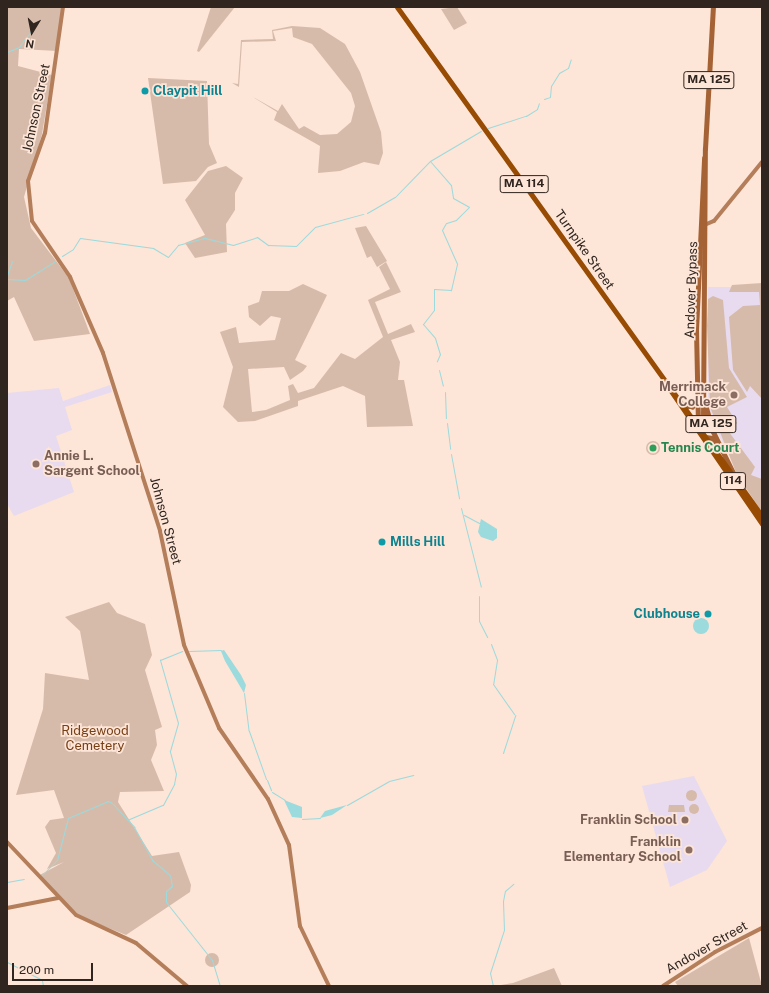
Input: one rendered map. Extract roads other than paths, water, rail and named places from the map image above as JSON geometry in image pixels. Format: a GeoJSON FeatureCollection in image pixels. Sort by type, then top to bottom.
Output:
{"type":"FeatureCollection","features":[{"type":"Feature","properties":{"kind":"highway","name":"Turnpike Street"},"geometry":{"type":"LineString","coordinates":[[398,7],[698,428]]}},
{"type":"Feature","properties":{"kind":"highway","name":"Turnpike Street"},"geometry":{"type":"LineString","coordinates":[[669,388],[685,407],[762,524]]}},
{"type":"Feature","properties":{"kind":"highway","name":"Turnpike Street"},"geometry":{"type":"LineString","coordinates":[[704,438],[734,476],[762,516]]}},
{"type":"Feature","properties":{"kind":"main road","name":"Andover Bypass"},"geometry":{"type":"LineString","coordinates":[[698,428],[697,392],[705,153],[713,7]]}},
{"type":"Feature","properties":{"kind":"main road","name":"Andover Bypass"},"geometry":{"type":"LineString","coordinates":[[698,428],[703,420],[703,226]]}},
{"type":"Feature","properties":{"kind":"main road","name":"MA 125"},"geometry":{"type":"LineString","coordinates":[[702,384],[708,418],[734,476]]}},
{"type":"Feature","properties":{"kind":"main road"},"geometry":{"type":"LineString","coordinates":[[685,407],[693,406],[697,392]]}},
{"type":"Feature","properties":{"kind":"main road"},"geometry":{"type":"LineString","coordinates":[[704,438],[712,438],[727,461]]}},
{"type":"Feature","properties":{"kind":"street","name":"Johnson Street"},"geometry":{"type":"LineString","coordinates":[[63,7],[45,133],[28,181],[32,221],[70,277],[103,353],[160,531],[184,645],[219,728],[268,799],[289,845],[300,926],[329,986]]}},
{"type":"Feature","properties":{"kind":"street"},"geometry":{"type":"LineString","coordinates":[[703,226],[762,162]]}},
{"type":"Feature","properties":{"kind":"street"},"geometry":{"type":"LineString","coordinates":[[7,842],[58,898],[86,922],[136,944],[187,986]]}},
{"type":"Feature","properties":{"kind":"street"},"geometry":{"type":"LineString","coordinates":[[7,908],[58,898]]}},
{"type":"Feature","properties":{"kind":"street","name":"Andover Street"},"geometry":{"type":"LineString","coordinates":[[663,986],[719,950],[762,928]]}},
{"type":"Feature","properties":{"kind":"water"},"geometry":{"type":"Polygon","coordinates":[[[481,519],[497,529],[497,538],[493,541],[481,537],[478,532],[481,519]]]}},
{"type":"Feature","properties":{"kind":"water"},"geometry":{"type":"Polygon","coordinates":[[[701,618],[708,623],[709,626],[704,633],[701,634],[694,629],[693,626],[698,619],[701,618]]]}},
{"type":"Feature","properties":{"kind":"water"},"geometry":{"type":"Polygon","coordinates":[[[224,650],[246,685],[244,693],[225,661],[221,651],[224,650]]]}},
{"type":"Feature","properties":{"kind":"water"},"geometry":{"type":"Polygon","coordinates":[[[284,800],[302,807],[302,818],[292,817],[284,800]]]}},
{"type":"Feature","properties":{"kind":"water"},"geometry":{"type":"Polygon","coordinates":[[[347,805],[332,815],[320,818],[325,811],[347,805]]]}},
{"type":"Feature","properties":{"kind":"waterway"},"geometry":{"type":"LineString","coordinates":[[7,52],[19,47],[34,27]]}},
{"type":"Feature","properties":{"kind":"waterway"},"geometry":{"type":"LineString","coordinates":[[544,99],[550,97],[551,86],[559,73],[568,68],[571,59]]}},
{"type":"Feature","properties":{"kind":"waterway"},"geometry":{"type":"LineString","coordinates":[[488,128],[526,116],[537,109],[539,103]]}},
{"type":"Feature","properties":{"kind":"waterway"},"geometry":{"type":"LineString","coordinates":[[367,213],[395,197],[430,161],[481,131]]}},
{"type":"Feature","properties":{"kind":"waterway"},"geometry":{"type":"LineString","coordinates":[[430,161],[451,185],[453,198],[469,207],[456,220],[446,223],[442,230],[457,264],[451,290],[434,289],[434,310],[423,324],[435,338],[440,354],[437,361]]}},
{"type":"Feature","properties":{"kind":"waterway"},"geometry":{"type":"LineString","coordinates":[[62,256],[73,249],[80,238],[153,248],[168,257],[178,245],[205,238],[233,245],[257,237],[268,245],[296,246],[315,227],[363,214]]}},
{"type":"Feature","properties":{"kind":"waterway"},"geometry":{"type":"LineString","coordinates":[[7,275],[12,261]]}},
{"type":"Feature","properties":{"kind":"waterway"},"geometry":{"type":"LineString","coordinates":[[7,279],[25,280],[56,261]]}},
{"type":"Feature","properties":{"kind":"waterway"},"geometry":{"type":"LineString","coordinates":[[439,370],[443,386]]}},
{"type":"Feature","properties":{"kind":"waterway"},"geometry":{"type":"LineString","coordinates":[[445,392],[446,418]]}},
{"type":"Feature","properties":{"kind":"waterway"},"geometry":{"type":"LineString","coordinates":[[447,423],[450,449]]}},
{"type":"Feature","properties":{"kind":"waterway"},"geometry":{"type":"LineString","coordinates":[[451,454],[459,498]]}},
{"type":"Feature","properties":{"kind":"waterway"},"geometry":{"type":"LineString","coordinates":[[461,508],[481,587]]}},
{"type":"Feature","properties":{"kind":"waterway"},"geometry":{"type":"LineString","coordinates":[[464,515],[479,523]]}},
{"type":"Feature","properties":{"kind":"waterway"},"geometry":{"type":"LineString","coordinates":[[479,596],[479,621],[487,637]]}},
{"type":"Feature","properties":{"kind":"waterway"},"geometry":{"type":"LineString","coordinates":[[491,644],[497,660],[493,684],[514,714]]}},
{"type":"Feature","properties":{"kind":"waterway"},"geometry":{"type":"LineString","coordinates":[[189,651],[221,650]]}},
{"type":"Feature","properties":{"kind":"waterway"},"geometry":{"type":"LineString","coordinates":[[127,820],[163,805],[174,784],[176,774],[170,751],[178,723],[160,660],[182,651]]}},
{"type":"Feature","properties":{"kind":"waterway"},"geometry":{"type":"LineString","coordinates":[[244,693],[249,731],[266,779]]}},
{"type":"Feature","properties":{"kind":"waterway"},"geometry":{"type":"LineString","coordinates":[[503,753],[515,715]]}},
{"type":"Feature","properties":{"kind":"waterway"},"geometry":{"type":"LineString","coordinates":[[347,805],[389,781],[413,775]]}},
{"type":"Feature","properties":{"kind":"waterway"},"geometry":{"type":"LineString","coordinates":[[267,780],[271,790]]}},
{"type":"Feature","properties":{"kind":"waterway"},"geometry":{"type":"LineString","coordinates":[[272,792],[285,800]]}},
{"type":"Feature","properties":{"kind":"waterway"},"geometry":{"type":"LineString","coordinates":[[41,876],[57,860],[68,818],[108,801],[112,803],[134,827],[152,860],[170,875],[172,886],[166,891],[166,902],[212,960],[220,986]]}},
{"type":"Feature","properties":{"kind":"waterway"},"geometry":{"type":"LineString","coordinates":[[302,819],[320,818]]}},
{"type":"Feature","properties":{"kind":"waterway"},"geometry":{"type":"LineString","coordinates":[[7,882],[24,879]]}},
{"type":"Feature","properties":{"kind":"waterway"},"geometry":{"type":"LineString","coordinates":[[493,986],[490,973],[504,930],[503,901],[505,891],[513,884]]}},
{"type":"Feature","properties":{"kind":"waterway"},"geometry":{"type":"LineString","coordinates":[[7,962],[42,980],[43,986]]}},
{"type":"Feature","properties":{"kind":"place","name":"Claypit Hill"},"geometry":{"type":"Point","coordinates":[145,91]}},
{"type":"Feature","properties":{"kind":"place","name":"Merrimack College"},"geometry":{"type":"Point","coordinates":[734,395]}},
{"type":"Feature","properties":{"kind":"place","name":"Tennis Court"},"geometry":{"type":"Point","coordinates":[653,448]}},
{"type":"Feature","properties":{"kind":"place","name":"Annie L. Sargent School"},"geometry":{"type":"Point","coordinates":[36,464]}},
{"type":"Feature","properties":{"kind":"place","name":"Mills Hill"},"geometry":{"type":"Point","coordinates":[382,542]}},
{"type":"Feature","properties":{"kind":"place","name":"Clubhouse"},"geometry":{"type":"Point","coordinates":[708,614]}},
{"type":"Feature","properties":{"kind":"place","name":"Franklin School"},"geometry":{"type":"Point","coordinates":[685,820]}},
{"type":"Feature","properties":{"kind":"place","name":"Franklin Elementary School"},"geometry":{"type":"Point","coordinates":[689,850]}},
{"type":"Feature","properties":{"kind":"park label","name":"Ridgewood Cemetery"},"geometry":{"type":"Point","coordinates":[95,740]}}]}
